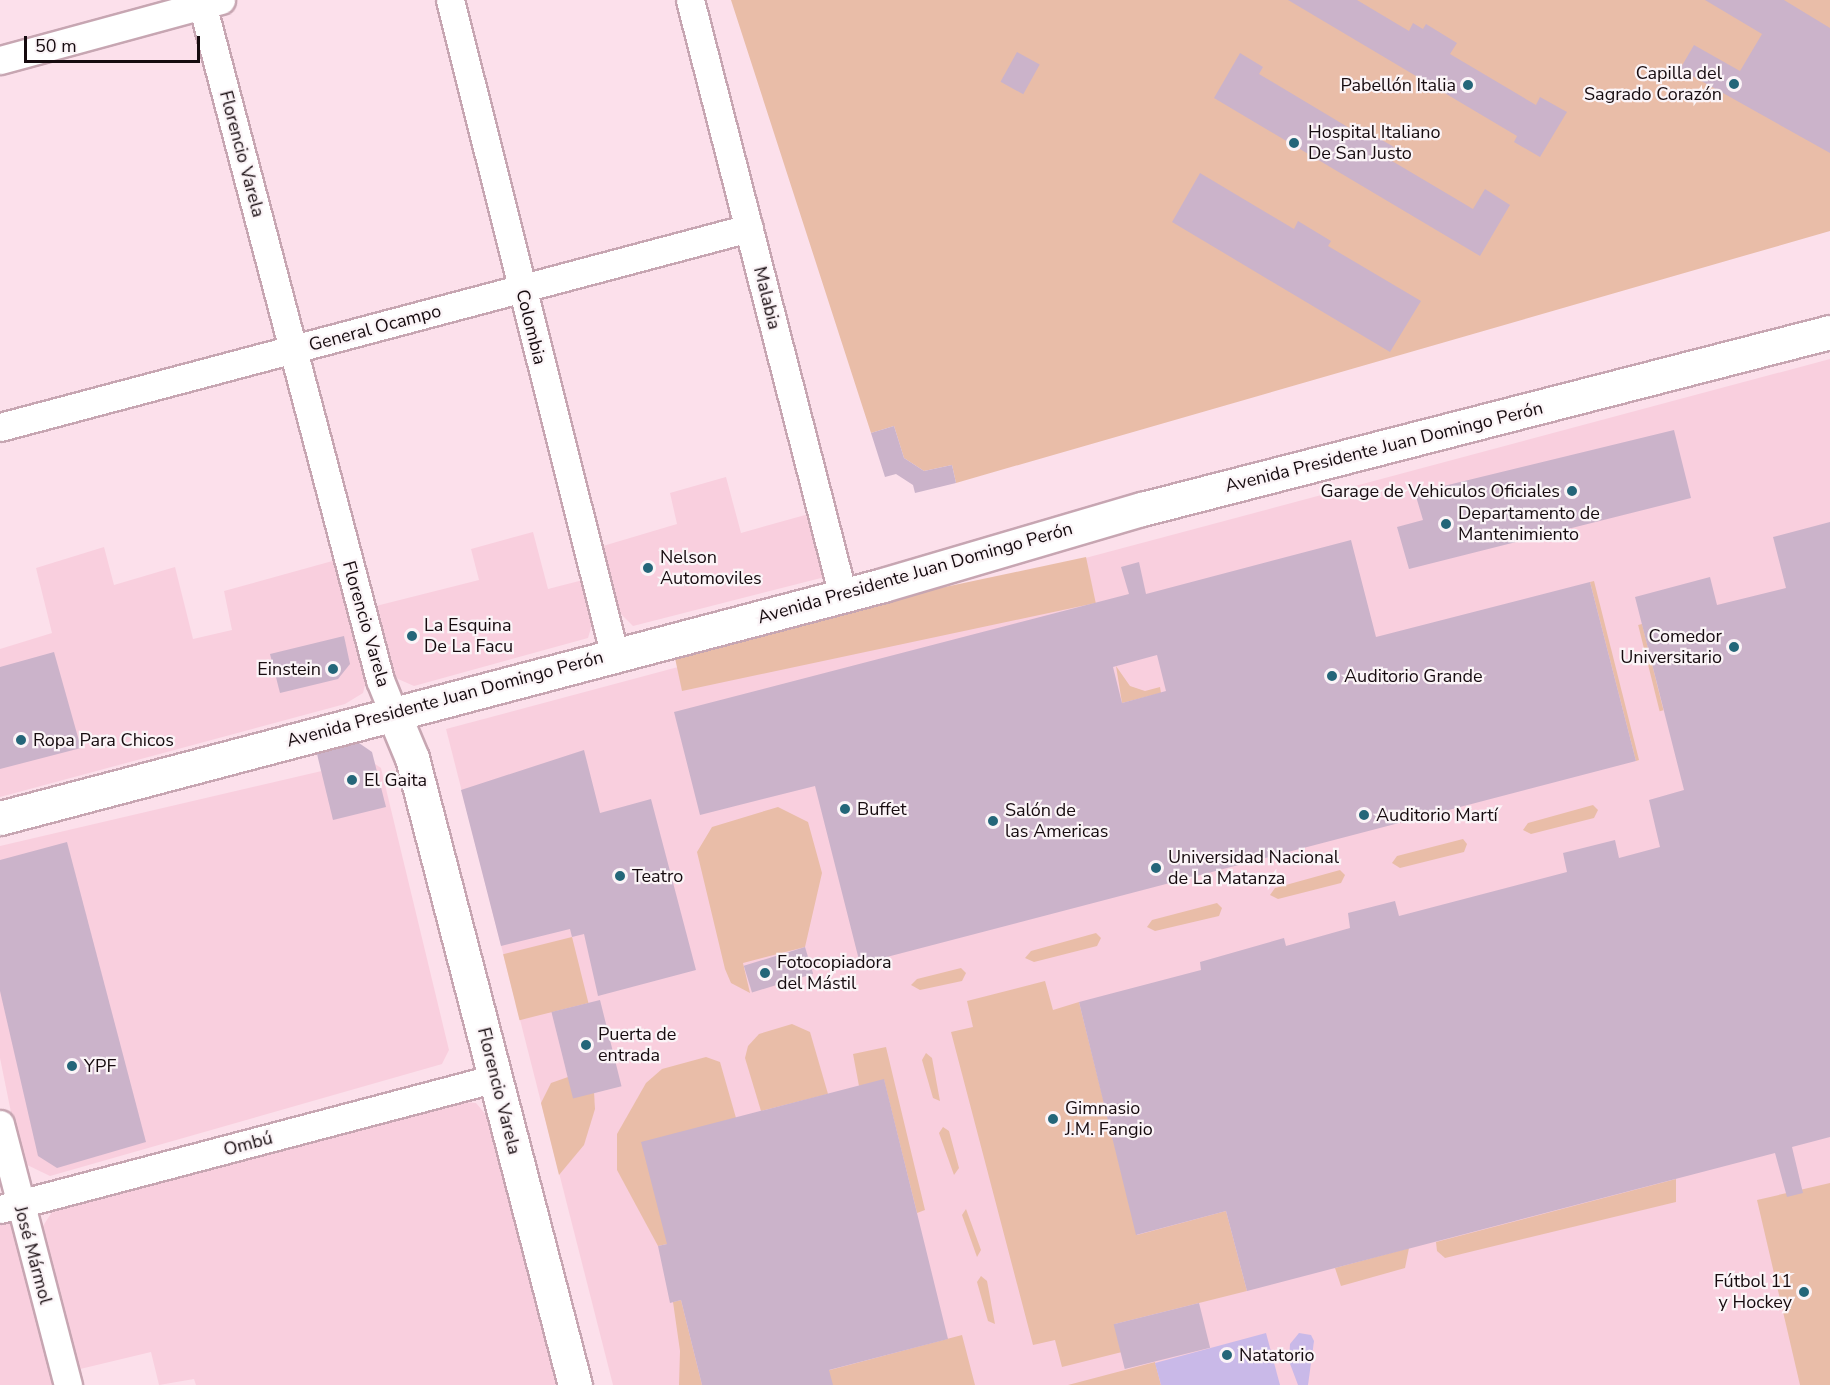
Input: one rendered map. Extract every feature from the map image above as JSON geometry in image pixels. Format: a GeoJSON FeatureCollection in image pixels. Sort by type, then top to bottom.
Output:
{"type":"FeatureCollection","features":[{"type":"Feature","properties":{"kind":"main road","name":"Avenida Presidente Juan Domingo Perón"},"geometry":{"type":"LineString","coordinates":[[0,818],[394,716],[614,653],[843,596],[1142,509],[1830,332]]}},
{"type":"Feature","properties":{"kind":"main road","name":"Florencio Varela"},"geometry":{"type":"LineString","coordinates":[[394,716],[412,758],[575,1385]]}},
{"type":"Feature","properties":{"kind":"street","name":"Colombia"},"geometry":{"type":"LineString","coordinates":[[450,0],[614,653]]}},
{"type":"Feature","properties":{"kind":"street","name":"Malabia"},"geometry":{"type":"LineString","coordinates":[[690,0],[843,596]]}},
{"type":"Feature","properties":{"kind":"street"},"geometry":{"type":"LineString","coordinates":[[0,60],[208,2]]}},
{"type":"Feature","properties":{"kind":"street","name":"Florencio Varela"},"geometry":{"type":"LineString","coordinates":[[208,2],[292,350],[380,680],[394,716]]}},
{"type":"Feature","properties":{"kind":"street","name":"General Ocampo"},"geometry":{"type":"LineString","coordinates":[[0,426],[522,290],[749,228]]}},
{"type":"Feature","properties":{"kind":"street","name":"Ombú"},"geometry":{"type":"LineString","coordinates":[[10,1207],[496,1078]]}},
{"type":"Feature","properties":{"kind":"street","name":"José Mármol"},"geometry":{"type":"LineString","coordinates":[[0,1124],[10,1207],[68,1385]]}},
{"type":"Feature","properties":{"kind":"shaded area","name":"Hospital Italiano De San Justo"},"geometry":{"type":"Polygon","coordinates":[[[731,0],[1830,0],[1830,231],[956,483],[952,465],[924,471],[904,458],[894,426],[871,433],[731,0]]]}},
{"type":"Feature","properties":{"kind":"shaded area","name":"Universidad Nacional de La Matanza"},"geometry":{"type":"Polygon","coordinates":[[[1830,359],[1830,1385],[613,1385],[446,729],[1830,359]]]}},
{"type":"Feature","properties":{"kind":"shaded area"},"geometry":{"type":"Polygon","coordinates":[[[726,477],[741,533],[816,512],[825,577],[633,626],[620,613],[603,546],[677,524],[670,493],[726,477]]]}},
{"type":"Feature","properties":{"kind":"shaded area"},"geometry":{"type":"Polygon","coordinates":[[[533,532],[548,589],[583,580],[593,621],[588,638],[414,686],[398,679],[390,670],[372,607],[479,580],[471,549],[533,532]]]}},
{"type":"Feature","properties":{"kind":"shaded area"},"geometry":{"type":"Polygon","coordinates":[[[104,547],[114,585],[175,567],[193,639],[232,630],[224,591],[336,560],[366,681],[363,693],[345,704],[0,797],[0,649],[52,633],[36,568],[104,547]]]}},
{"type":"Feature","properties":{"kind":"shaded area"},"geometry":{"type":"Polygon","coordinates":[[[1086,557],[1096,603],[682,691],[672,645],[1086,557]]]}},
{"type":"Feature","properties":{"kind":"shaded area"},"geometry":{"type":"Polygon","coordinates":[[[1594,581],[1639,760],[1636,761],[1590,582],[1594,581]]]}},
{"type":"Feature","properties":{"kind":"shaded area"},"geometry":{"type":"Polygon","coordinates":[[[1642,624],[1664,710],[1660,711],[1638,625],[1642,624]]]}},
{"type":"Feature","properties":{"kind":"shaded area"},"geometry":{"type":"Polygon","coordinates":[[[1116,666],[1130,686],[1145,691],[1160,687],[1161,693],[1122,703],[1116,666]]]}},
{"type":"Feature","properties":{"kind":"shaded area"},"geometry":{"type":"Polygon","coordinates":[[[369,760],[381,768],[449,1050],[442,1064],[50,1176],[21,1162],[0,1058],[0,846],[369,760]]]}},
{"type":"Feature","properties":{"kind":"shaded area"},"geometry":{"type":"Polygon","coordinates":[[[1593,805],[1598,810],[1594,818],[1531,834],[1523,830],[1528,823],[1593,805]]]}},
{"type":"Feature","properties":{"kind":"shaded area"},"geometry":{"type":"Polygon","coordinates":[[[778,807],[808,822],[822,873],[805,947],[743,963],[750,993],[731,983],[725,969],[697,852],[712,827],[778,807]]]}},
{"type":"Feature","properties":{"kind":"shaded area"},"geometry":{"type":"Polygon","coordinates":[[[1463,839],[1467,844],[1464,852],[1400,868],[1392,863],[1397,856],[1463,839]]]}},
{"type":"Feature","properties":{"kind":"shaded area"},"geometry":{"type":"Polygon","coordinates":[[[1340,870],[1345,875],[1341,883],[1278,899],[1270,895],[1275,888],[1340,870]]]}},
{"type":"Feature","properties":{"kind":"shaded area"},"geometry":{"type":"Polygon","coordinates":[[[1217,903],[1222,908],[1219,916],[1155,931],[1147,927],[1152,920],[1217,903]]]}},
{"type":"Feature","properties":{"kind":"shaded area"},"geometry":{"type":"Polygon","coordinates":[[[1096,933],[1101,938],[1097,946],[1034,962],[1025,958],[1031,951],[1096,933]]]}},
{"type":"Feature","properties":{"kind":"shaded area"},"geometry":{"type":"Polygon","coordinates":[[[572,937],[588,1003],[520,1020],[503,954],[572,937]]]}},
{"type":"Feature","properties":{"kind":"shaded area"},"geometry":{"type":"Polygon","coordinates":[[[961,968],[966,973],[962,981],[920,990],[911,985],[917,979],[961,968]]]}},
{"type":"Feature","properties":{"kind":"shaded area","name":"Gimnasio J.M. Fangio"},"geometry":{"type":"Polygon","coordinates":[[[1045,981],[1053,1010],[1079,1002],[1137,1235],[1226,1211],[1247,1291],[1115,1324],[1122,1352],[1062,1367],[1055,1340],[1033,1345],[951,1032],[973,1027],[967,1001],[1045,981]]]}},
{"type":"Feature","properties":{"kind":"shaded area"},"geometry":{"type":"Polygon","coordinates":[[[792,1024],[810,1032],[828,1094],[761,1111],[745,1058],[748,1046],[759,1034],[792,1024]]]}},
{"type":"Feature","properties":{"kind":"shaded area"},"geometry":{"type":"Polygon","coordinates":[[[886,1047],[925,1210],[917,1213],[884,1080],[859,1086],[853,1054],[886,1047]]]}},
{"type":"Feature","properties":{"kind":"shaded area"},"geometry":{"type":"Polygon","coordinates":[[[926,1053],[932,1058],[940,1101],[933,1098],[922,1060],[926,1053]]]}},
{"type":"Feature","properties":{"kind":"shaded area"},"geometry":{"type":"Polygon","coordinates":[[[706,1057],[720,1062],[736,1118],[667,1244],[658,1246],[617,1170],[617,1134],[646,1083],[662,1069],[706,1057]]]}},
{"type":"Feature","properties":{"kind":"shaded area"},"geometry":{"type":"Polygon","coordinates":[[[568,1077],[594,1092],[595,1109],[584,1145],[559,1175],[541,1103],[551,1083],[568,1077]]]}},
{"type":"Feature","properties":{"kind":"shaded area"},"geometry":{"type":"Polygon","coordinates":[[[465,1102],[476,1103],[487,1116],[556,1385],[196,1385],[194,1379],[159,1385],[151,1352],[76,1370],[41,1229],[56,1206],[465,1102]]]}},
{"type":"Feature","properties":{"kind":"shaded area"},"geometry":{"type":"Polygon","coordinates":[[[943,1127],[949,1131],[959,1168],[954,1175],[939,1133],[943,1127]]]}},
{"type":"Feature","properties":{"kind":"shaded area"},"geometry":{"type":"Polygon","coordinates":[[[1676,1179],[1676,1202],[1445,1258],[1437,1251],[1436,1242],[1676,1179]]]}},
{"type":"Feature","properties":{"kind":"shaded area","name":"Fútbol 11 y Hockey"},"geometry":{"type":"Polygon","coordinates":[[[1830,1183],[1830,1385],[1800,1385],[1757,1200],[1830,1183]]]}},
{"type":"Feature","properties":{"kind":"shaded area"},"geometry":{"type":"Polygon","coordinates":[[[966,1209],[981,1250],[977,1257],[962,1215],[966,1209]]]}},
{"type":"Feature","properties":{"kind":"shaded area"},"geometry":{"type":"Polygon","coordinates":[[[0,1217],[16,1220],[62,1385],[0,1385],[0,1217]]]}},
{"type":"Feature","properties":{"kind":"shaded area"},"geometry":{"type":"Polygon","coordinates":[[[1409,1248],[1405,1268],[1341,1286],[1335,1268],[1409,1248]]]}},
{"type":"Feature","properties":{"kind":"shaded area"},"geometry":{"type":"Polygon","coordinates":[[[981,1276],[987,1281],[995,1324],[988,1321],[977,1282],[981,1276]]]}},
{"type":"Feature","properties":{"kind":"shaded area"},"geometry":{"type":"Polygon","coordinates":[[[681,1300],[702,1385],[679,1385],[680,1351],[673,1302],[681,1300]]]}},
{"type":"Feature","properties":{"kind":"shaded area","name":"Natatorio"},"geometry":{"type":"Polygon","coordinates":[[[1266,1333],[1280,1385],[1161,1385],[1155,1363],[1266,1333]]]}},
{"type":"Feature","properties":{"kind":"shaded area"},"geometry":{"type":"Polygon","coordinates":[[[1299,1333],[1311,1335],[1314,1341],[1308,1385],[1298,1385],[1289,1361],[1290,1344],[1299,1333]]]}},
{"type":"Feature","properties":{"kind":"shaded area"},"geometry":{"type":"Polygon","coordinates":[[[962,1335],[975,1385],[769,1385],[830,1370],[962,1335]]]}},
{"type":"Feature","properties":{"kind":"shaded area"},"geometry":{"type":"Polygon","coordinates":[[[1155,1362],[1161,1385],[1068,1385],[1125,1370],[1155,1362]]]}},
{"type":"Feature","properties":{"kind":"building","name":"Pabellón Italia"},"geometry":{"type":"Polygon","coordinates":[[[1288,0],[1357,0],[1409,31],[1413,23],[1423,29],[1426,24],[1457,43],[1450,54],[1536,105],[1540,97],[1567,112],[1540,157],[1514,142],[1517,136],[1288,0]]]}},
{"type":"Feature","properties":{"kind":"building"},"geometry":{"type":"Polygon","coordinates":[[[1705,0],[1784,0],[1830,28],[1830,153],[1680,69],[1694,45],[1740,71],[1762,34],[1705,0]]]}},
{"type":"Feature","properties":{"kind":"building"},"geometry":{"type":"Polygon","coordinates":[[[1017,52],[1040,65],[1023,94],[1001,82],[1017,52]]]}},
{"type":"Feature","properties":{"kind":"building"},"geometry":{"type":"Polygon","coordinates":[[[1240,53],[1263,67],[1259,74],[1351,129],[1354,124],[1394,147],[1387,158],[1473,209],[1485,189],[1510,205],[1480,256],[1214,98],[1240,53]]]}},
{"type":"Feature","properties":{"kind":"building"},"geometry":{"type":"Polygon","coordinates":[[[1200,173],[1294,229],[1298,221],[1331,241],[1328,246],[1421,301],[1390,352],[1172,222],[1200,173]]]}},
{"type":"Feature","properties":{"kind":"building"},"geometry":{"type":"Polygon","coordinates":[[[894,426],[904,458],[924,471],[952,465],[956,483],[915,493],[913,485],[896,474],[885,477],[871,433],[894,426]]]}},
{"type":"Feature","properties":{"kind":"building"},"geometry":{"type":"Polygon","coordinates":[[[1674,430],[1691,498],[1409,569],[1397,527],[1423,520],[1415,493],[1674,430]]]}},
{"type":"Feature","properties":{"kind":"building"},"geometry":{"type":"Polygon","coordinates":[[[1830,522],[1830,1137],[1792,1147],[1803,1193],[1787,1197],[1775,1153],[1247,1291],[1226,1211],[1136,1235],[1079,1002],[1201,970],[1200,962],[1284,938],[1286,946],[1350,928],[1348,913],[1395,901],[1399,916],[1567,872],[1563,853],[1615,840],[1619,858],[1660,847],[1649,800],[1684,790],[1635,597],[1710,577],[1717,605],[1786,588],[1773,537],[1830,522]]]}},
{"type":"Feature","properties":{"kind":"building"},"geometry":{"type":"Polygon","coordinates":[[[1351,540],[1376,637],[1590,582],[1636,761],[860,964],[815,786],[700,815],[674,712],[1129,594],[1121,567],[1139,562],[1146,594],[1351,540]],[[1157,655],[1113,667],[1122,703],[1166,691],[1157,655]]]}},
{"type":"Feature","properties":{"kind":"building"},"geometry":{"type":"Polygon","coordinates":[[[344,636],[350,664],[338,679],[280,693],[270,654],[344,636]]]}},
{"type":"Feature","properties":{"kind":"building"},"geometry":{"type":"Polygon","coordinates":[[[54,652],[81,748],[0,769],[0,667],[54,652]]]}},
{"type":"Feature","properties":{"kind":"building","name":"El Gaita"},"geometry":{"type":"Polygon","coordinates":[[[359,743],[372,752],[386,807],[333,820],[317,754],[359,743]]]}},
{"type":"Feature","properties":{"kind":"building","name":"Teatro"},"geometry":{"type":"Polygon","coordinates":[[[584,750],[600,813],[651,799],[696,970],[598,996],[584,934],[572,937],[570,929],[501,946],[461,790],[584,750]]]}},
{"type":"Feature","properties":{"kind":"building","name":"YPF"},"geometry":{"type":"Polygon","coordinates":[[[67,842],[146,1142],[57,1168],[38,1156],[0,991],[0,860],[67,842]]]}},
{"type":"Feature","properties":{"kind":"building"},"geometry":{"type":"Polygon","coordinates":[[[805,947],[813,974],[752,992],[744,966],[805,947]]]}},
{"type":"Feature","properties":{"kind":"building","name":"Puerta de entrada"},"geometry":{"type":"Polygon","coordinates":[[[600,1000],[622,1086],[573,1098],[551,1012],[600,1000]]]}},
{"type":"Feature","properties":{"kind":"building"},"geometry":{"type":"Polygon","coordinates":[[[884,1079],[948,1339],[829,1370],[833,1385],[702,1385],[681,1300],[670,1303],[658,1246],[667,1244],[641,1142],[884,1079]]]}},
{"type":"Feature","properties":{"kind":"building"},"geometry":{"type":"Polygon","coordinates":[[[1199,1303],[1210,1348],[1125,1369],[1114,1324],[1199,1303]]]}},
{"type":"Feature","properties":{"kind":"place","name":"Capilla del Sagrado Corazón"},"geometry":{"type":"Point","coordinates":[1734,84]}},
{"type":"Feature","properties":{"kind":"place","name":"Pabellón Italia"},"geometry":{"type":"Point","coordinates":[1468,85]}},
{"type":"Feature","properties":{"kind":"place","name":"Hospital Italiano De San Justo"},"geometry":{"type":"Point","coordinates":[1294,143]}},
{"type":"Feature","properties":{"kind":"place","name":"Garage de Vehiculos Oficiales"},"geometry":{"type":"Point","coordinates":[1572,491]}},
{"type":"Feature","properties":{"kind":"place","name":"Departamento de Mantenimiento"},"geometry":{"type":"Point","coordinates":[1446,524]}},
{"type":"Feature","properties":{"kind":"place","name":"Nelson Automoviles"},"geometry":{"type":"Point","coordinates":[648,568]}},
{"type":"Feature","properties":{"kind":"place","name":"La Esquina De La Facu"},"geometry":{"type":"Point","coordinates":[412,636]}},
{"type":"Feature","properties":{"kind":"place","name":"Comedor Universitario"},"geometry":{"type":"Point","coordinates":[1734,647]}},
{"type":"Feature","properties":{"kind":"place","name":"Einstein"},"geometry":{"type":"Point","coordinates":[333,669]}},
{"type":"Feature","properties":{"kind":"place","name":"Auditorio Grande"},"geometry":{"type":"Point","coordinates":[1332,676]}},
{"type":"Feature","properties":{"kind":"place","name":"Ropa Para Chicos"},"geometry":{"type":"Point","coordinates":[21,740]}},
{"type":"Feature","properties":{"kind":"place","name":"El Gaita"},"geometry":{"type":"Point","coordinates":[352,780]}},
{"type":"Feature","properties":{"kind":"place","name":"Buffet"},"geometry":{"type":"Point","coordinates":[845,809]}},
{"type":"Feature","properties":{"kind":"place","name":"Auditorio Martí"},"geometry":{"type":"Point","coordinates":[1364,815]}},
{"type":"Feature","properties":{"kind":"place","name":"Salón de las Americas"},"geometry":{"type":"Point","coordinates":[993,821]}},
{"type":"Feature","properties":{"kind":"place","name":"Universidad Nacional de La Matanza"},"geometry":{"type":"Point","coordinates":[1156,868]}},
{"type":"Feature","properties":{"kind":"place","name":"Teatro"},"geometry":{"type":"Point","coordinates":[620,876]}},
{"type":"Feature","properties":{"kind":"place","name":"Fotocopiadora del Mástil"},"geometry":{"type":"Point","coordinates":[765,973]}},
{"type":"Feature","properties":{"kind":"place","name":"Puerta de entrada"},"geometry":{"type":"Point","coordinates":[586,1045]}},
{"type":"Feature","properties":{"kind":"place","name":"YPF"},"geometry":{"type":"Point","coordinates":[72,1066]}},
{"type":"Feature","properties":{"kind":"place","name":"Gimnasio J.M. Fangio"},"geometry":{"type":"Point","coordinates":[1053,1119]}},
{"type":"Feature","properties":{"kind":"place","name":"Fútbol 11 y Hockey"},"geometry":{"type":"Point","coordinates":[1804,1292]}},
{"type":"Feature","properties":{"kind":"place","name":"Natatorio"},"geometry":{"type":"Point","coordinates":[1227,1355]}}]}
